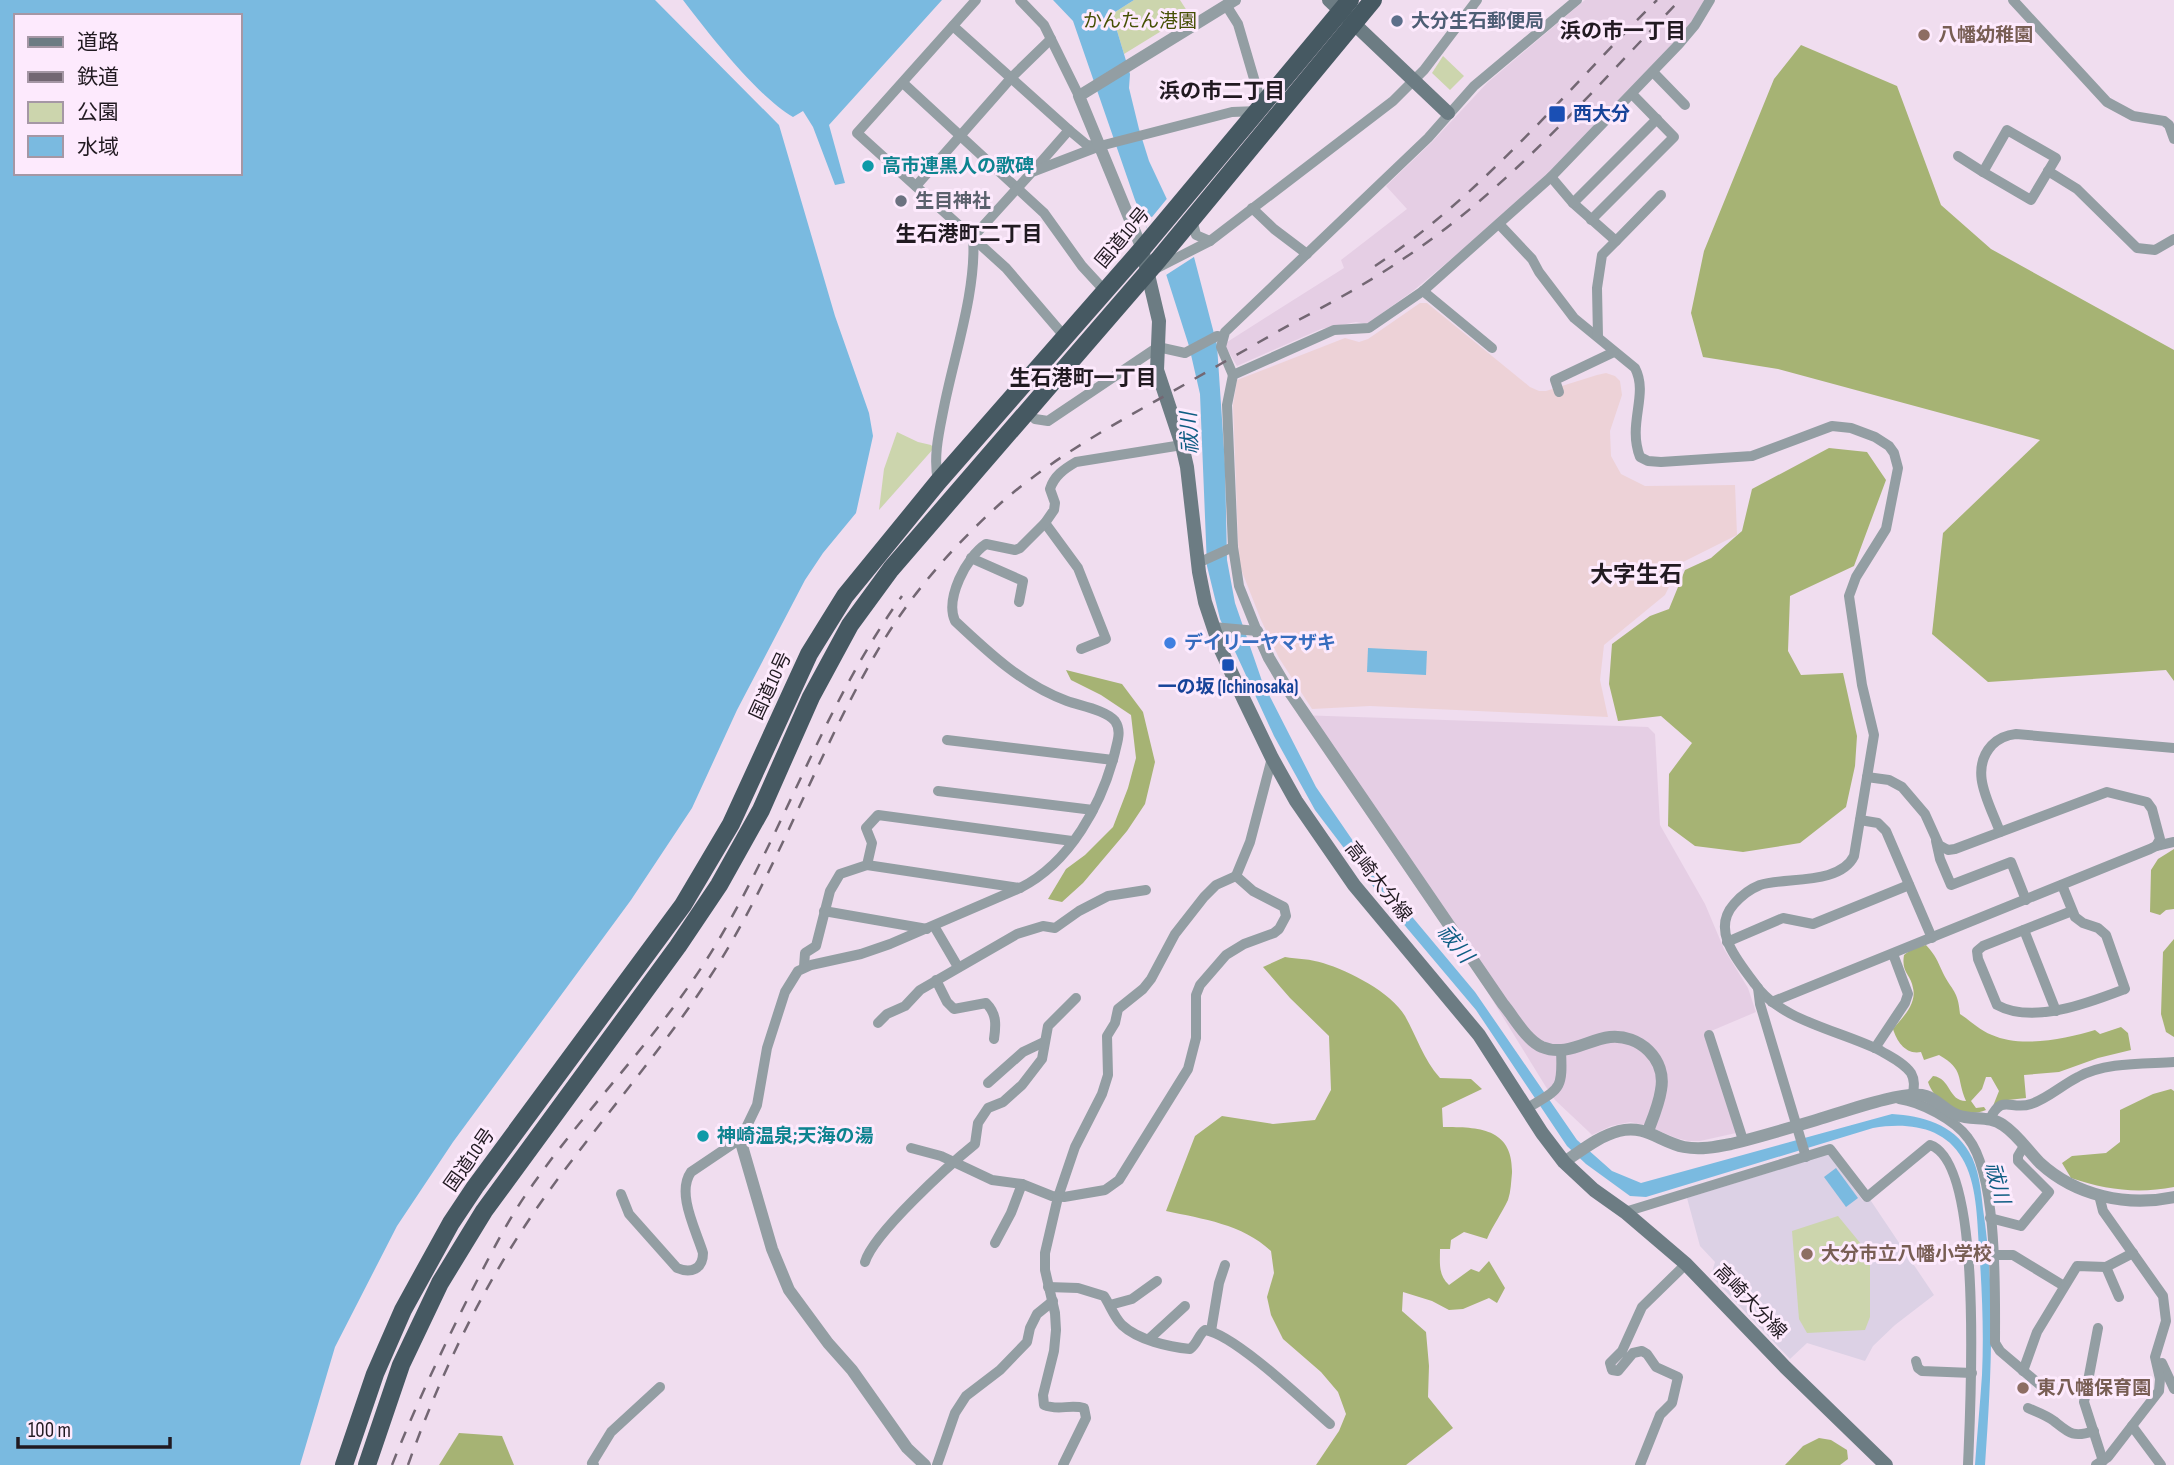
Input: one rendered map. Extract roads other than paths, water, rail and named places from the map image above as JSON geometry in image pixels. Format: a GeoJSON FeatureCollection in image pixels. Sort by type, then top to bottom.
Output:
{"type":"FeatureCollection","features":[{"type":"Feature","properties":{"kind":"highway","name":"国道10号"},"geometry":{"type":"LineString","coordinates":[[344,1465],[375,1374],[393,1332],[445,1233],[475,1187],[683,905],[731,824],[789,694],[824,628],[870,563],[937,482],[1147,244],[1344,8],[1373,0]]}},
{"type":"Feature","properties":{"kind":"highway","name":"国道10号"},"geometry":{"type":"LineString","coordinates":[[367,1465],[401,1365],[427,1308],[459,1250],[484,1211],[719,885],[761,810],[811,697],[850,625],[891,569],[1157,266],[1344,8]]}},
{"type":"Feature","properties":{"kind":"main road"},"geometry":{"type":"LineString","coordinates":[[1344,8],[1448,113]]}},
{"type":"Feature","properties":{"kind":"main road","name":"高崎大分線"},"geometry":{"type":"LineString","coordinates":[[1147,244],[1157,266],[1157,370],[1182,445],[1205,602],[1244,700],[1272,758],[1307,818],[1378,915],[1470,1024],[1529,1107],[1594,1190],[1625,1212],[1686,1264],[1886,1465]]}},
{"type":"Feature","properties":{"kind":"street"},"geometry":{"type":"LineString","coordinates":[[976,0],[857,133],[1006,268],[1065,337]]}},
{"type":"Feature","properties":{"kind":"street"},"geometry":{"type":"LineString","coordinates":[[1020,0],[1040,20],[1051,38],[1147,244]]}},
{"type":"Feature","properties":{"kind":"street"},"geometry":{"type":"LineString","coordinates":[[1157,266],[1210,241],[1393,101],[1415,81],[1477,0]]}},
{"type":"Feature","properties":{"kind":"street"},"geometry":{"type":"LineString","coordinates":[[1027,411],[1035,419],[1048,421],[1158,347],[1185,353],[1219,337],[1428,138],[1474,86],[1577,0]]}},
{"type":"Feature","properties":{"kind":"street"},"geometry":{"type":"LineString","coordinates":[[1233,375],[1334,330],[1369,328],[1423,291],[1551,177],[1653,72],[1695,25],[1710,0]]}},
{"type":"Feature","properties":{"kind":"street"},"geometry":{"type":"LineString","coordinates":[[2013,0],[2107,102],[2133,116],[2164,121],[2169,125],[2174,139]]}},
{"type":"Feature","properties":{"kind":"street"},"geometry":{"type":"LineString","coordinates":[[1032,172],[1100,146],[1231,112],[1260,108],[1231,3],[1079,96]]}},
{"type":"Feature","properties":{"kind":"street"},"geometry":{"type":"LineString","coordinates":[[953,26],[1087,145],[1100,146]]}},
{"type":"Feature","properties":{"kind":"street"},"geometry":{"type":"LineString","coordinates":[[916,186],[1012,77],[1051,38]]}},
{"type":"Feature","properties":{"kind":"street"},"geometry":{"type":"LineString","coordinates":[[1653,72],[1685,105]]}},
{"type":"Feature","properties":{"kind":"street"},"geometry":{"type":"LineString","coordinates":[[903,83],[1044,213],[1082,267],[1105,291]]}},
{"type":"Feature","properties":{"kind":"street"},"geometry":{"type":"LineString","coordinates":[[1591,220],[1674,137],[1632,94]]}},
{"type":"Feature","properties":{"kind":"street"},"geometry":{"type":"LineString","coordinates":[[1573,203],[1657,119]]}},
{"type":"Feature","properties":{"kind":"street"},"geometry":{"type":"LineString","coordinates":[[937,482],[936,446],[965,309],[974,255],[973,237],[1069,130]]}},
{"type":"Feature","properties":{"kind":"street"},"geometry":{"type":"LineString","coordinates":[[1958,156],[1983,172],[2031,200],[2056,158],[2007,130],[1983,172]]}},
{"type":"Feature","properties":{"kind":"street"},"geometry":{"type":"LineString","coordinates":[[2048,172],[2077,188],[2137,248],[2155,250],[2174,239]]}},
{"type":"Feature","properties":{"kind":"street"},"geometry":{"type":"LineString","coordinates":[[1551,177],[1573,203],[1616,241]]}},
{"type":"Feature","properties":{"kind":"street"},"geometry":{"type":"LineString","coordinates":[[1598,337],[1597,288],[1602,255],[1661,195]]}},
{"type":"Feature","properties":{"kind":"street"},"geometry":{"type":"LineString","coordinates":[[1252,208],[1307,254]]}},
{"type":"Feature","properties":{"kind":"street"},"geometry":{"type":"LineString","coordinates":[[1189,223],[1196,235],[1210,241]]}},
{"type":"Feature","properties":{"kind":"street"},"geometry":{"type":"LineString","coordinates":[[1499,224],[1532,259],[1574,318],[1614,352],[1628,360],[1639,376],[1640,396],[1634,427],[1635,444],[1640,457],[1648,461],[1688,462],[1752,456],[1832,426],[1851,428],[1875,437],[1889,446],[1894,453],[1898,467],[1886,529],[1856,577],[1849,596],[1864,693],[1874,735],[1854,856],[1847,866],[1830,874],[1754,888],[1729,910],[1726,920],[1727,942],[1732,952],[1758,988],[1772,1002],[1783,1010],[1875,1048],[1901,1063],[1914,1081],[1913,1094]]}},
{"type":"Feature","properties":{"kind":"street"},"geometry":{"type":"LineString","coordinates":[[1423,291],[1492,348]]}},
{"type":"Feature","properties":{"kind":"street"},"geometry":{"type":"LineString","coordinates":[[1219,337],[1233,375],[1227,405],[1231,548],[1239,586],[1254,631],[1273,667],[1503,1004],[1535,1043],[1560,1051],[1610,1037],[1631,1039],[1643,1045],[1656,1060],[1662,1090],[1648,1131]]}},
{"type":"Feature","properties":{"kind":"street"},"geometry":{"type":"LineString","coordinates":[[1559,392],[1555,380],[1614,352]]}},
{"type":"Feature","properties":{"kind":"street"},"geometry":{"type":"LineString","coordinates":[[621,1194],[629,1214],[677,1268],[693,1271],[697,1269],[704,1258],[688,1203],[685,1185],[687,1178],[691,1172],[740,1139],[757,1105],[767,1048],[791,980],[804,967],[861,954],[1020,888],[1038,878],[1073,841],[1093,810],[1113,760],[1119,731],[1114,719],[1037,688],[1013,672],[955,621],[953,610],[960,577],[971,558],[986,544],[1015,550],[1020,548],[1054,510],[1055,503],[1050,489],[1052,483],[1062,471],[1076,462],[1182,445]]}},
{"type":"Feature","properties":{"kind":"street"},"geometry":{"type":"LineString","coordinates":[[1045,523],[1078,568],[1106,639],[1081,649]]}},
{"type":"Feature","properties":{"kind":"street"},"geometry":{"type":"LineString","coordinates":[[1201,562],[1231,548]]}},
{"type":"Feature","properties":{"kind":"street"},"geometry":{"type":"LineString","coordinates":[[971,558],[1023,581],[1019,602]]}},
{"type":"Feature","properties":{"kind":"street"},"geometry":{"type":"LineString","coordinates":[[1217,628],[1254,631]]}},
{"type":"Feature","properties":{"kind":"street"},"geometry":{"type":"LineString","coordinates":[[2000,832],[1982,785],[1980,771],[1982,760],[1989,749],[2005,736],[2016,734],[2174,748]]}},
{"type":"Feature","properties":{"kind":"street"},"geometry":{"type":"LineString","coordinates":[[947,740],[1113,760]]}},
{"type":"Feature","properties":{"kind":"street"},"geometry":{"type":"LineString","coordinates":[[1063,1465],[1086,1418],[1084,1408],[1076,1406],[1054,1409],[1044,1405],[1043,1395],[1054,1351],[1056,1330],[1045,1254],[1058,1197],[1080,1134],[1102,1094],[1109,1062],[1106,1040],[1115,1023],[1118,1009],[1152,979],[1175,934],[1204,897],[1216,885],[1236,876],[1250,842],[1272,758]]}},
{"type":"Feature","properties":{"kind":"street"},"geometry":{"type":"LineString","coordinates":[[1867,777],[1896,783],[1910,794],[1925,814],[1939,845],[1948,850],[2107,792],[2144,800],[2150,804],[2160,835],[2156,846]]}},
{"type":"Feature","properties":{"kind":"street"},"geometry":{"type":"LineString","coordinates":[[938,791],[1093,810]]}},
{"type":"Feature","properties":{"kind":"street"},"geometry":{"type":"LineString","coordinates":[[867,865],[872,843],[866,828],[878,815],[1073,841]]}},
{"type":"Feature","properties":{"kind":"street"},"geometry":{"type":"LineString","coordinates":[[1860,820],[1878,823],[1884,828],[1932,938]]}},
{"type":"Feature","properties":{"kind":"street"},"geometry":{"type":"LineString","coordinates":[[1936,840],[1940,859],[1951,885],[2011,862],[2026,900]]}},
{"type":"Feature","properties":{"kind":"street"},"geometry":{"type":"LineString","coordinates":[[1772,1002],[2156,846],[2174,842]]}},
{"type":"Feature","properties":{"kind":"street"},"geometry":{"type":"LineString","coordinates":[[804,967],[805,953],[817,942],[830,891],[840,874],[867,865],[1020,888]]}},
{"type":"Feature","properties":{"kind":"street"},"geometry":{"type":"LineString","coordinates":[[911,1148],[941,1156],[992,1180],[1021,1184],[1058,1197],[1105,1190],[1124,1174],[1188,1069],[1196,1038],[1196,995],[1200,985],[1226,955],[1251,941],[1274,933],[1283,924],[1287,911],[1284,906],[1253,891],[1236,876]]}},
{"type":"Feature","properties":{"kind":"street"},"geometry":{"type":"LineString","coordinates":[[1727,942],[1783,918],[1808,924],[1818,922],[1909,885]]}},
{"type":"Feature","properties":{"kind":"street"},"geometry":{"type":"LineString","coordinates":[[2062,885],[2078,921],[2098,928],[2106,935],[2125,989],[2073,1009],[2021,1011],[1997,1006],[1978,960],[1977,951],[1983,946],[2072,911]]}},
{"type":"Feature","properties":{"kind":"street"},"geometry":{"type":"LineString","coordinates":[[878,1023],[887,1014],[905,1006],[920,990],[1017,934],[1043,926],[1055,928],[1079,911],[1108,896],[1146,890]]}},
{"type":"Feature","properties":{"kind":"street"},"geometry":{"type":"LineString","coordinates":[[824,911],[931,927],[958,967]]}},
{"type":"Feature","properties":{"kind":"street"},"geometry":{"type":"LineString","coordinates":[[2024,930],[2056,1011]]}},
{"type":"Feature","properties":{"kind":"street"},"geometry":{"type":"LineString","coordinates":[[1875,1048],[1905,1003],[1908,994],[1893,954]]}},
{"type":"Feature","properties":{"kind":"street"},"geometry":{"type":"LineString","coordinates":[[936,981],[947,1002],[954,1009],[986,1003],[993,1010],[996,1025],[994,1039]]}},
{"type":"Feature","properties":{"kind":"street"},"geometry":{"type":"LineString","coordinates":[[1758,988],[1760,1004],[1805,1154]]}},
{"type":"Feature","properties":{"kind":"street"},"geometry":{"type":"LineString","coordinates":[[865,1262],[868,1252],[875,1244],[953,1163],[975,1144],[978,1123],[988,1108],[1003,1102],[1022,1085],[1042,1059],[1048,1026],[1076,998]]}},
{"type":"Feature","properties":{"kind":"street"},"geometry":{"type":"LineString","coordinates":[[1709,1035],[1743,1140]]}},
{"type":"Feature","properties":{"kind":"street"},"geometry":{"type":"LineString","coordinates":[[988,1083],[1023,1052],[1044,1042]]}},
{"type":"Feature","properties":{"kind":"street"},"geometry":{"type":"LineString","coordinates":[[1529,1107],[1554,1091],[1562,1081],[1560,1051]]}},
{"type":"Feature","properties":{"kind":"street"},"geometry":{"type":"LineString","coordinates":[[1990,1119],[2001,1104],[2034,1103],[2088,1073],[2121,1066],[2174,1062]]}},
{"type":"Feature","properties":{"kind":"street"},"geometry":{"type":"LineString","coordinates":[[1568,1159],[1601,1138],[1621,1130],[1648,1131],[1682,1146],[1697,1149],[1797,1129],[1913,1094],[1931,1098],[1959,1116],[1990,1119],[2007,1128],[2040,1163],[2060,1178],[2099,1195],[2139,1201],[2174,1197]]}},
{"type":"Feature","properties":{"kind":"street"},"geometry":{"type":"LineString","coordinates":[[1893,1098],[1930,1109],[1968,1137],[1982,1168],[1990,1218],[1994,1255],[1995,1343],[2000,1351],[2046,1390]]}},
{"type":"Feature","properties":{"kind":"street"},"geometry":{"type":"LineString","coordinates":[[740,1139],[772,1249],[789,1290],[828,1343],[852,1370],[907,1448],[925,1465]]}},
{"type":"Feature","properties":{"kind":"street"},"geometry":{"type":"LineString","coordinates":[[1625,1212],[1805,1154],[1830,1149],[1867,1197],[1930,1145],[1937,1148],[1955,1178],[1968,1246],[1972,1373],[1968,1465]]}},
{"type":"Feature","properties":{"kind":"street"},"geometry":{"type":"LineString","coordinates":[[1990,1218],[2021,1226],[2049,1192],[2018,1161],[2024,1146]]}},
{"type":"Feature","properties":{"kind":"street"},"geometry":{"type":"LineString","coordinates":[[995,1243],[1011,1213],[1021,1184]]}},
{"type":"Feature","properties":{"kind":"street"},"geometry":{"type":"LineString","coordinates":[[2099,1195],[2103,1212],[2163,1296],[2166,1315],[2162,1364],[2174,1389]]}},
{"type":"Feature","properties":{"kind":"street"},"geometry":{"type":"LineString","coordinates":[[2023,1371],[2037,1332],[2077,1266],[2106,1267],[2133,1253]]}},
{"type":"Feature","properties":{"kind":"street"},"geometry":{"type":"LineString","coordinates":[[1994,1255],[2013,1255],[2064,1286]]}},
{"type":"Feature","properties":{"kind":"street"},"geometry":{"type":"LineString","coordinates":[[1640,1465],[1660,1415],[1672,1403],[1678,1377],[1656,1367],[1642,1351],[1633,1353],[1618,1371],[1612,1370],[1610,1363],[1622,1351],[1642,1307],[1686,1264]]}},
{"type":"Feature","properties":{"kind":"street"},"geometry":{"type":"LineString","coordinates":[[1212,1331],[1219,1283],[1225,1265]]}},
{"type":"Feature","properties":{"kind":"street"},"geometry":{"type":"LineString","coordinates":[[2106,1267],[2119,1297]]}},
{"type":"Feature","properties":{"kind":"street"},"geometry":{"type":"LineString","coordinates":[[1110,1305],[1132,1299],[1157,1281]]}},
{"type":"Feature","properties":{"kind":"street"},"geometry":{"type":"LineString","coordinates":[[1048,1287],[1078,1288],[1104,1296],[1122,1325],[1131,1332],[1174,1347],[1190,1349],[1196,1345],[1200,1334],[1205,1330],[1212,1331],[1241,1349],[1330,1424]]}},
{"type":"Feature","properties":{"kind":"street"},"geometry":{"type":"LineString","coordinates":[[937,1465],[955,1413],[966,1396],[1000,1370],[1027,1342],[1037,1314],[1053,1301]]}},
{"type":"Feature","properties":{"kind":"street"},"geometry":{"type":"LineString","coordinates":[[1149,1339],[1185,1306]]}},
{"type":"Feature","properties":{"kind":"street"},"geometry":{"type":"LineString","coordinates":[[2098,1328],[2084,1402],[2094,1431],[2100,1463]]}},
{"type":"Feature","properties":{"kind":"street"},"geometry":{"type":"LineString","coordinates":[[2100,1463],[2158,1391],[2160,1379],[2155,1357],[2163,1334]]}},
{"type":"Feature","properties":{"kind":"street"},"geometry":{"type":"LineString","coordinates":[[1916,1361],[1922,1371],[1972,1373]]}},
{"type":"Feature","properties":{"kind":"street"},"geometry":{"type":"LineString","coordinates":[[594,1465],[592,1463],[611,1432],[660,1387]]}},
{"type":"Feature","properties":{"kind":"street"},"geometry":{"type":"LineString","coordinates":[[2028,1408],[2054,1421],[2067,1433],[2084,1434],[2094,1431]]}},
{"type":"Feature","properties":{"kind":"street"},"geometry":{"type":"LineString","coordinates":[[2132,1426],[2161,1465]]}},
{"type":"Feature","properties":{"kind":"water"},"geometry":{"type":"Polygon","coordinates":[[[0,0],[655,0],[779,125],[835,316],[869,413],[873,436],[856,513],[805,580],[737,710],[692,808],[631,900],[453,1142],[397,1226],[335,1347],[300,1465],[0,1465],[0,0]]]}},
{"type":"Feature","properties":{"kind":"water"},"geometry":{"type":"Polygon","coordinates":[[[683,0],[942,0],[829,125],[845,183],[835,185],[813,127],[803,111],[793,117],[764,95],[683,0]]]}},
{"type":"Feature","properties":{"kind":"water"},"geometry":{"type":"Polygon","coordinates":[[[1053,0],[1134,0],[1112,14],[1130,74],[1129,88],[1149,161],[1194,257],[1217,345],[1225,464],[1227,560],[1235,603],[1262,681],[1316,787],[1373,870],[1475,992],[1577,1140],[1612,1171],[1641,1183],[1892,1114],[1936,1123],[1962,1142],[1972,1158],[1979,1180],[1990,1272],[1990,1369],[1985,1465],[1975,1465],[1983,1343],[1977,1213],[1971,1179],[1954,1147],[1935,1133],[1923,1129],[1886,1126],[1646,1197],[1630,1196],[1586,1164],[1567,1146],[1476,1010],[1385,902],[1315,810],[1274,736],[1220,619],[1207,566],[1200,394],[1189,346],[1166,274],[1135,200],[1073,21],[1053,0]]]}},
{"type":"Feature","properties":{"kind":"water"},"geometry":{"type":"Polygon","coordinates":[[[1368,648],[1427,651],[1426,675],[1367,672],[1368,648]]]}},
{"type":"Feature","properties":{"kind":"water"},"geometry":{"type":"Polygon","coordinates":[[[1836,1168],[1858,1198],[1846,1207],[1824,1177],[1836,1168]]]}},
{"type":"Feature","properties":{"kind":"railway"},"geometry":{"type":"LineString","coordinates":[[1375,266],[1414,238],[1487,175],[1657,0]]}},
{"type":"Feature","properties":{"kind":"railway"},"geometry":{"type":"LineString","coordinates":[[408,1465],[452,1357],[506,1255],[549,1191],[660,1047],[722,958],[763,884],[854,692],[888,634],[932,573],[1002,502],[1056,461],[1132,414],[1362,285],[1442,232],[1479,202],[1548,137],[1680,0]]}},
{"type":"Feature","properties":{"kind":"railway"},"geometry":{"type":"LineString","coordinates":[[392,1465],[448,1338],[512,1216],[551,1159],[672,1009],[715,946],[740,903],[850,680],[874,637],[902,596]]}},
{"type":"Feature","properties":{"kind":"place","name":"大分生石郵便局"},"geometry":{"type":"Point","coordinates":[1397,21]}},
{"type":"Feature","properties":{"kind":"place","name":"八幡幼稚園"},"geometry":{"type":"Point","coordinates":[1924,35]}},
{"type":"Feature","properties":{"kind":"place","name":"西大分"},"geometry":{"type":"Point","coordinates":[1557,114]}},
{"type":"Feature","properties":{"kind":"place","name":"高市連黒人の歌碑"},"geometry":{"type":"Point","coordinates":[868,166]}},
{"type":"Feature","properties":{"kind":"place","name":"生目神社"},"geometry":{"type":"Point","coordinates":[901,201]}},
{"type":"Feature","properties":{"kind":"place","name":"デイリーヤマザキ"},"geometry":{"type":"Point","coordinates":[1170,643]}},
{"type":"Feature","properties":{"kind":"place","name":"一の坂 (Ichinosaka)"},"geometry":{"type":"Point","coordinates":[1228,665]}},
{"type":"Feature","properties":{"kind":"place","name":"神崎温泉;天海の湯"},"geometry":{"type":"Point","coordinates":[703,1136]}},
{"type":"Feature","properties":{"kind":"place","name":"大分市立八幡小学校"},"geometry":{"type":"Point","coordinates":[1807,1254]}},
{"type":"Feature","properties":{"kind":"place","name":"東八幡保育園"},"geometry":{"type":"Point","coordinates":[2023,1388]}},
{"type":"Feature","properties":{"kind":"district","name":"浜の市一丁目"},"geometry":{"type":"Point","coordinates":[1623,31]}},
{"type":"Feature","properties":{"kind":"district","name":"浜の市二丁目"},"geometry":{"type":"Point","coordinates":[1222,91]}},
{"type":"Feature","properties":{"kind":"district","name":"生石港町二丁目"},"geometry":{"type":"Point","coordinates":[969,234]}},
{"type":"Feature","properties":{"kind":"district","name":"生石港町一丁目"},"geometry":{"type":"Point","coordinates":[1083,378]}},
{"type":"Feature","properties":{"kind":"district","name":"大字生石"},"geometry":{"type":"Point","coordinates":[1636,575]}},
{"type":"Feature","properties":{"kind":"park label","name":"かんたん港園"},"geometry":{"type":"Point","coordinates":[1140,21]}},
{"type":"Feature","properties":{"kind":"water label","name":"祓川"},"geometry":{"type":"Point","coordinates":[1190,433]}},
{"type":"Feature","properties":{"kind":"water label","name":"祓川"},"geometry":{"type":"Point","coordinates":[1455,944]}},
{"type":"Feature","properties":{"kind":"water label","name":"祓川"},"geometry":{"type":"Point","coordinates":[1997,1183]}}]}
